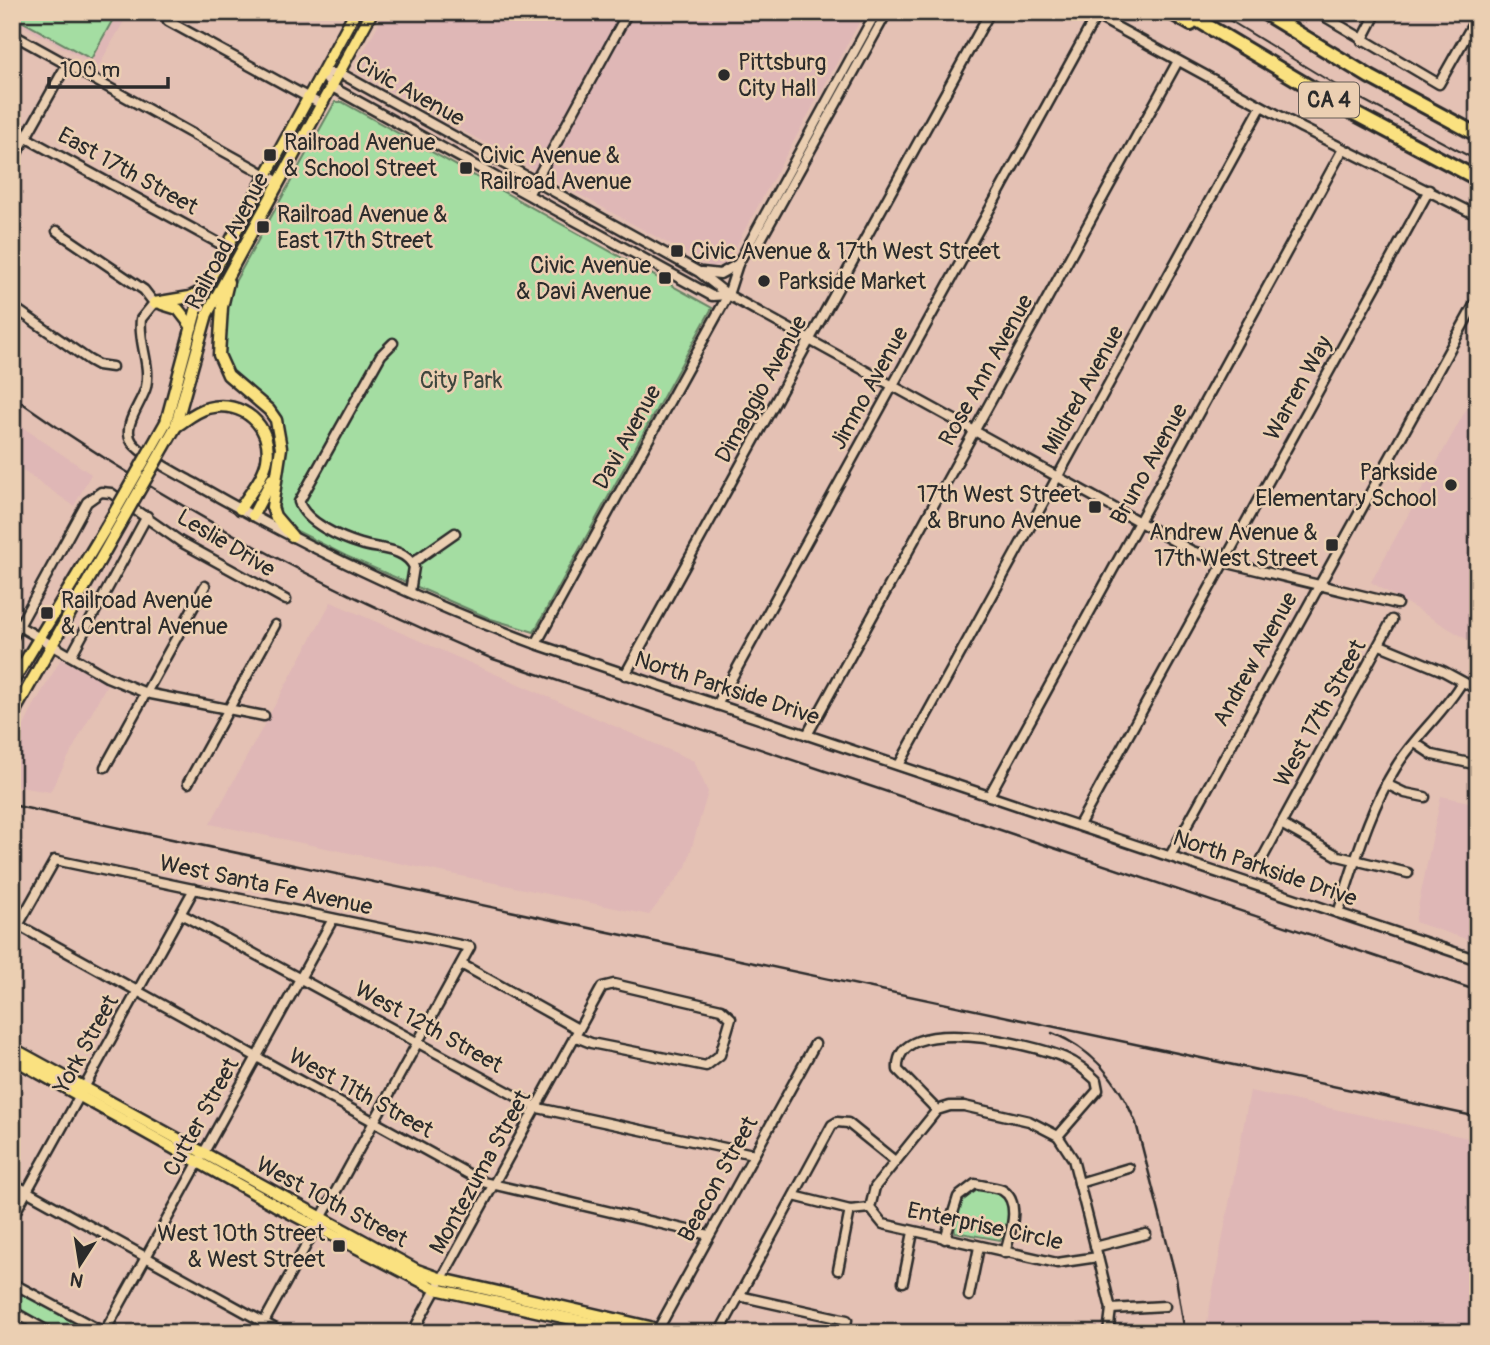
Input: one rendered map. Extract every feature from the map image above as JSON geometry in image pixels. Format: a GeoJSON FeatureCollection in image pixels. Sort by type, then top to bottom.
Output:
{"type":"FeatureCollection","features":[{"type":"Feature","properties":{"kind":"highway"},"geometry":{"type":"LineString","coordinates":[[1170,12],[1300,83]]}},
{"type":"Feature","properties":{"kind":"highway","name":"CA 4"},"geometry":{"type":"LineString","coordinates":[[1184,12],[1300,83],[1478,179]]}},
{"type":"Feature","properties":{"kind":"highway","name":"CA 4"},"geometry":{"type":"LineString","coordinates":[[1263,12],[1370,77],[1478,135]]}},
{"type":"Feature","properties":{"kind":"main road","name":"Railroad Avenue"},"geometry":{"type":"LineString","coordinates":[[170,425],[192,327],[205,289],[355,12]]}},
{"type":"Feature","properties":{"kind":"main road","name":"Railroad Avenue"},"geometry":{"type":"LineString","coordinates":[[12,716],[53,645],[109,532],[170,425],[207,314],[372,12]]}},
{"type":"Feature","properties":{"kind":"main road"},"geometry":{"type":"LineString","coordinates":[[236,260],[222,307],[219,355],[228,375],[269,410],[276,420],[281,448],[272,507],[275,516],[292,536]]}},
{"type":"Feature","properties":{"kind":"main road"},"geometry":{"type":"LineString","coordinates":[[154,303],[190,298],[205,289]]}},
{"type":"Feature","properties":{"kind":"main road"},"geometry":{"type":"LineString","coordinates":[[154,303],[178,309],[192,327]]}},
{"type":"Feature","properties":{"kind":"main road"},"geometry":{"type":"LineString","coordinates":[[170,425],[199,411],[218,406],[236,408],[259,423],[266,438],[267,462],[240,509]]}},
{"type":"Feature","properties":{"kind":"main road"},"geometry":{"type":"LineString","coordinates":[[253,516],[276,471]]}},
{"type":"Feature","properties":{"kind":"main road","name":"Railroad Avenue"},"geometry":{"type":"LineString","coordinates":[[12,683],[109,532]]}},
{"type":"Feature","properties":{"kind":"main road","name":"West 10th Street"},"geometry":{"type":"LineString","coordinates":[[12,1048],[201,1158],[439,1284],[635,1333]]}},
{"type":"Feature","properties":{"kind":"main road","name":"West 10th Street"},"geometry":{"type":"LineString","coordinates":[[12,1058],[82,1091]]}},
{"type":"Feature","properties":{"kind":"main road","name":"West 10th Street"},"geometry":{"type":"LineString","coordinates":[[439,1284],[650,1326],[656,1333]]}},
{"type":"Feature","properties":{"kind":"street"},"geometry":{"type":"LineString","coordinates":[[529,193],[628,12]]}},
{"type":"Feature","properties":{"kind":"street","name":"Davi Avenue"},"geometry":{"type":"LineString","coordinates":[[536,644],[727,295],[738,264],[876,12]]}},
{"type":"Feature","properties":{"kind":"street","name":"Davi Avenue"},"geometry":{"type":"LineString","coordinates":[[748,246],[755,250],[887,12]]}},
{"type":"Feature","properties":{"kind":"street","name":"Dimaggio Avenue"},"geometry":{"type":"LineString","coordinates":[[625,675],[990,12]]}},
{"type":"Feature","properties":{"kind":"street"},"geometry":{"type":"LineString","coordinates":[[1317,12],[1362,41],[1439,84],[1478,15]]}},
{"type":"Feature","properties":{"kind":"street"},"geometry":{"type":"LineString","coordinates":[[1362,41],[1377,12]]}},
{"type":"Feature","properties":{"kind":"street"},"geometry":{"type":"LineString","coordinates":[[1093,14],[1261,107],[1478,216]]}},
{"type":"Feature","properties":{"kind":"street","name":"Jimno Avenue"},"geometry":{"type":"LineString","coordinates":[[717,705],[1093,14]]}},
{"type":"Feature","properties":{"kind":"street"},"geometry":{"type":"LineString","coordinates":[[168,21],[322,105]]}},
{"type":"Feature","properties":{"kind":"street"},"geometry":{"type":"LineString","coordinates":[[12,34],[279,182]]}},
{"type":"Feature","properties":{"kind":"street","name":"Rose Ann Avenue"},"geometry":{"type":"LineString","coordinates":[[807,735],[1178,61]]}},
{"type":"Feature","properties":{"kind":"street"},"geometry":{"type":"LineString","coordinates":[[12,162],[67,64]]}},
{"type":"Feature","properties":{"kind":"street","name":"Civic Avenue"},"geometry":{"type":"LineString","coordinates":[[322,73],[340,74],[699,272],[727,295]]}},
{"type":"Feature","properties":{"kind":"street","name":"Civic Avenue"},"geometry":{"type":"LineString","coordinates":[[322,73],[332,87],[712,296],[727,295]]}},
{"type":"Feature","properties":{"kind":"street","name":"Mildred Avenue"},"geometry":{"type":"LineString","coordinates":[[899,765],[1261,107]]}},
{"type":"Feature","properties":{"kind":"street","name":"East 17th Street"},"geometry":{"type":"LineString","coordinates":[[12,130],[226,247]]}},
{"type":"Feature","properties":{"kind":"street","name":"Bruno Avenue"},"geometry":{"type":"LineString","coordinates":[[989,796],[1343,149]]}},
{"type":"Feature","properties":{"kind":"street","name":"Warren Way"},"geometry":{"type":"LineString","coordinates":[[1079,825],[1429,190]]}},
{"type":"Feature","properties":{"kind":"street"},"geometry":{"type":"LineString","coordinates":[[57,231],[144,290],[154,303]]}},
{"type":"Feature","properties":{"kind":"street"},"geometry":{"type":"LineString","coordinates":[[699,272],[720,274],[738,264]]}},
{"type":"Feature","properties":{"kind":"street"},"geometry":{"type":"LineString","coordinates":[[727,295],[1192,551],[1224,562],[1397,604]]}},
{"type":"Feature","properties":{"kind":"street","name":"Andrew Avenue"},"geometry":{"type":"LineString","coordinates":[[1170,856],[1478,298]]}},
{"type":"Feature","properties":{"kind":"street","name":"North Parkside Drive"},"geometry":{"type":"LineString","coordinates":[[154,303],[141,319],[148,373],[143,397],[130,423],[131,440],[171,470],[292,536],[410,592],[536,644],[1478,960]]}},
{"type":"Feature","properties":{"kind":"street"},"geometry":{"type":"LineString","coordinates":[[12,306],[98,365],[112,367]]}},
{"type":"Feature","properties":{"kind":"street"},"geometry":{"type":"LineString","coordinates":[[393,343],[381,355],[299,502],[302,511],[330,530],[360,544],[403,555],[412,563]]}},
{"type":"Feature","properties":{"kind":"street","name":"Leslie Drive"},"geometry":{"type":"LineString","coordinates":[[16,624],[93,495],[111,494],[148,516],[209,559],[286,600]]}},
{"type":"Feature","properties":{"kind":"street"},"geometry":{"type":"LineString","coordinates":[[71,656],[148,516]]}},
{"type":"Feature","properties":{"kind":"street"},"geometry":{"type":"LineString","coordinates":[[412,563],[455,533]]}},
{"type":"Feature","properties":{"kind":"street"},"geometry":{"type":"LineString","coordinates":[[410,592],[412,563]]}},
{"type":"Feature","properties":{"kind":"street"},"geometry":{"type":"LineString","coordinates":[[105,767],[205,586]]}},
{"type":"Feature","properties":{"kind":"street","name":"West 17th Street"},"geometry":{"type":"LineString","coordinates":[[1262,859],[1392,620]]}},
{"type":"Feature","properties":{"kind":"street"},"geometry":{"type":"LineString","coordinates":[[12,639],[16,624],[107,677],[146,692],[264,716]]}},
{"type":"Feature","properties":{"kind":"street"},"geometry":{"type":"LineString","coordinates":[[188,783],[275,625]]}},
{"type":"Feature","properties":{"kind":"street"},"geometry":{"type":"LineString","coordinates":[[1380,645],[1478,690]]}},
{"type":"Feature","properties":{"kind":"street"},"geometry":{"type":"LineString","coordinates":[[1338,913],[1371,813],[1386,784],[1415,743],[1443,712],[1462,682]]}},
{"type":"Feature","properties":{"kind":"street"},"geometry":{"type":"LineString","coordinates":[[1415,743],[1433,755],[1478,765]]}},
{"type":"Feature","properties":{"kind":"street"},"geometry":{"type":"LineString","coordinates":[[1386,784],[1405,793],[1425,797]]}},
{"type":"Feature","properties":{"kind":"street"},"geometry":{"type":"LineString","coordinates":[[1281,824],[1355,862],[1408,873]]}},
{"type":"Feature","properties":{"kind":"street","name":"West Santa Fe Avenue"},"geometry":{"type":"LineString","coordinates":[[18,925],[55,860],[470,947],[461,964]]}},
{"type":"Feature","properties":{"kind":"street","name":"York Street"},"geometry":{"type":"LineString","coordinates":[[12,1217],[194,889]]}},
{"type":"Feature","properties":{"kind":"street","name":"West 12th Street"},"geometry":{"type":"LineString","coordinates":[[181,914],[538,1108],[753,1154]]}},
{"type":"Feature","properties":{"kind":"street","name":"Cutter Street"},"geometry":{"type":"LineString","coordinates":[[104,1333],[333,919]]}},
{"type":"Feature","properties":{"kind":"street"},"geometry":{"type":"LineString","coordinates":[[12,936],[18,925]]}},
{"type":"Feature","properties":{"kind":"street","name":"West 11th Street"},"geometry":{"type":"LineString","coordinates":[[18,925],[495,1187],[709,1235]]}},
{"type":"Feature","properties":{"kind":"street"},"geometry":{"type":"LineString","coordinates":[[258,1333],[461,964],[577,1033]]}},
{"type":"Feature","properties":{"kind":"street","name":"Montezuma Street"},"geometry":{"type":"LineString","coordinates":[[412,1333],[538,1108],[598,991],[608,984],[721,1009],[731,1018],[719,1055],[706,1066],[591,1043],[577,1033]]}},
{"type":"Feature","properties":{"kind":"street"},"geometry":{"type":"LineString","coordinates":[[967,1035],[1050,1052],[1077,1063],[1096,1080],[1098,1090],[1058,1136],[1029,1121],[964,1106],[937,1110],[898,1070],[903,1052],[936,1036],[967,1035]]}},
{"type":"Feature","properties":{"kind":"street","name":"Beacon Street"},"geometry":{"type":"LineString","coordinates":[[656,1333],[815,1044]]}},
{"type":"Feature","properties":{"kind":"street","name":"Enterprise Circle"},"geometry":{"type":"LineString","coordinates":[[937,1110],[875,1187],[870,1208],[883,1224],[1057,1263],[1098,1257]]}},
{"type":"Feature","properties":{"kind":"street"},"geometry":{"type":"LineString","coordinates":[[719,1333],[837,1122],[848,1123],[895,1161]]}},
{"type":"Feature","properties":{"kind":"street","name":"Enterprise Circle"},"geometry":{"type":"LineString","coordinates":[[1058,1136],[1073,1159],[1098,1257],[1111,1309],[1108,1333]]}},
{"type":"Feature","properties":{"kind":"street"},"geometry":{"type":"LineString","coordinates":[[1079,1183],[1129,1168]]}},
{"type":"Feature","properties":{"kind":"street"},"geometry":{"type":"LineString","coordinates":[[12,1183],[283,1333]]}},
{"type":"Feature","properties":{"kind":"street"},"geometry":{"type":"LineString","coordinates":[[945,1239],[957,1197],[975,1184],[1003,1191],[1009,1198],[1013,1220],[1005,1253]]}},
{"type":"Feature","properties":{"kind":"street"},"geometry":{"type":"LineString","coordinates":[[794,1196],[850,1210],[870,1208]]}},
{"type":"Feature","properties":{"kind":"street"},"geometry":{"type":"LineString","coordinates":[[838,1270],[850,1210]]}},
{"type":"Feature","properties":{"kind":"street"},"geometry":{"type":"LineString","coordinates":[[903,1282],[913,1232]]}},
{"type":"Feature","properties":{"kind":"street"},"geometry":{"type":"LineString","coordinates":[[1095,1247],[1146,1234]]}},
{"type":"Feature","properties":{"kind":"street"},"geometry":{"type":"LineString","coordinates":[[969,1296],[979,1247]]}},
{"type":"Feature","properties":{"kind":"street"},"geometry":{"type":"LineString","coordinates":[[12,1283],[104,1333]]}},
{"type":"Feature","properties":{"kind":"street"},"geometry":{"type":"LineString","coordinates":[[739,1296],[847,1320],[844,1333]]}},
{"type":"Feature","properties":{"kind":"street"},"geometry":{"type":"LineString","coordinates":[[1111,1309],[1165,1306]]}},
{"type":"Feature","properties":{"kind":"street"},"geometry":{"type":"LineString","coordinates":[[12,1311],[51,1333]]}},
{"type":"Feature","properties":{"kind":"shaded area"},"geometry":{"type":"Polygon","coordinates":[[[12,12],[129,12],[98,67],[12,20],[12,12]]]}},
{"type":"Feature","properties":{"kind":"shaded area"},"geometry":{"type":"Polygon","coordinates":[[[385,12],[865,12],[726,264],[711,267],[356,72],[355,67],[385,12]]]}},
{"type":"Feature","properties":{"kind":"shaded area","name":"Parkside Elementary School"},"geometry":{"type":"Polygon","coordinates":[[[1478,388],[1478,646],[1371,582],[1478,388]]]}},
{"type":"Feature","properties":{"kind":"shaded area"},"geometry":{"type":"Polygon","coordinates":[[[12,420],[91,474],[74,506],[12,463],[12,420]]]}},
{"type":"Feature","properties":{"kind":"shaded area"},"geometry":{"type":"Polygon","coordinates":[[[331,602],[694,761],[708,792],[686,867],[649,915],[210,824],[331,602]]]}},
{"type":"Feature","properties":{"kind":"shaded area"},"geometry":{"type":"Polygon","coordinates":[[[61,659],[107,684],[50,792],[12,786],[12,752],[33,707],[61,659]]]}},
{"type":"Feature","properties":{"kind":"shaded area"},"geometry":{"type":"Polygon","coordinates":[[[1441,796],[1478,804],[1478,943],[1415,922],[1441,796]]]}},
{"type":"Feature","properties":{"kind":"shaded area"},"geometry":{"type":"Polygon","coordinates":[[[1250,1091],[1478,1140],[1478,1333],[1205,1333],[1250,1091]]]}},
{"type":"Feature","properties":{"kind":"green space"},"geometry":{"type":"Polygon","coordinates":[[[12,12],[117,12],[91,59],[12,16],[12,12]]]}},
{"type":"Feature","properties":{"kind":"green space","name":"City Park"},"geometry":{"type":"Polygon","coordinates":[[[335,102],[342,102],[712,308],[534,632],[491,619],[346,556],[295,530],[283,519],[279,509],[283,437],[228,366],[223,341],[225,322],[232,287],[335,102]]]}},
{"type":"Feature","properties":{"kind":"green space"},"geometry":{"type":"Polygon","coordinates":[[[979,1189],[997,1193],[1005,1200],[1008,1218],[1000,1240],[955,1232],[962,1200],[979,1189]]]}},
{"type":"Feature","properties":{"kind":"green space"},"geometry":{"type":"Polygon","coordinates":[[[12,1284],[103,1333],[61,1333],[12,1306],[12,1284]]]}},
{"type":"Feature","properties":{"kind":"tram line"},"geometry":{"type":"LineString","coordinates":[[1216,12],[1339,87],[1478,161]]}},
{"type":"Feature","properties":{"kind":"railway"},"geometry":{"type":"LineString","coordinates":[[12,396],[127,472],[245,541],[368,603],[493,659],[1478,991]]}},
{"type":"Feature","properties":{"kind":"railway"},"geometry":{"type":"LineString","coordinates":[[12,805],[1478,1117]]}},
{"type":"Feature","properties":{"kind":"railway"},"geometry":{"type":"LineString","coordinates":[[1052,1033],[1093,1058],[1122,1094],[1136,1123],[1176,1278],[1185,1333]]}},
{"type":"Feature","properties":{"kind":"place","name":"Pittsburg City Hall"},"geometry":{"type":"Point","coordinates":[724,75]}},
{"type":"Feature","properties":{"kind":"place","name":"Railroad Avenue & School Street"},"geometry":{"type":"Point","coordinates":[270,155]}},
{"type":"Feature","properties":{"kind":"place","name":"Civic Avenue & Railroad Avenue"},"geometry":{"type":"Point","coordinates":[466,168]}},
{"type":"Feature","properties":{"kind":"place","name":"Railroad Avenue & East 17th Street"},"geometry":{"type":"Point","coordinates":[263,227]}},
{"type":"Feature","properties":{"kind":"place","name":"Civic Avenue & 17th West Street"},"geometry":{"type":"Point","coordinates":[677,251]}},
{"type":"Feature","properties":{"kind":"place","name":"Civic Avenue & Davi Avenue"},"geometry":{"type":"Point","coordinates":[665,278]}},
{"type":"Feature","properties":{"kind":"place","name":"Parkside Market"},"geometry":{"type":"Point","coordinates":[764,281]}},
{"type":"Feature","properties":{"kind":"place","name":"Parkside Elementary School"},"geometry":{"type":"Point","coordinates":[1451,485]}},
{"type":"Feature","properties":{"kind":"place","name":"17th West Street & Bruno Avenue"},"geometry":{"type":"Point","coordinates":[1095,507]}},
{"type":"Feature","properties":{"kind":"place","name":"Andrew Avenue & 17th West Street"},"geometry":{"type":"Point","coordinates":[1332,545]}},
{"type":"Feature","properties":{"kind":"place","name":"Railroad Avenue & Central Avenue"},"geometry":{"type":"Point","coordinates":[47,613]}},
{"type":"Feature","properties":{"kind":"place","name":"West 10th Street & West Street"},"geometry":{"type":"Point","coordinates":[339,1246]}}]}
